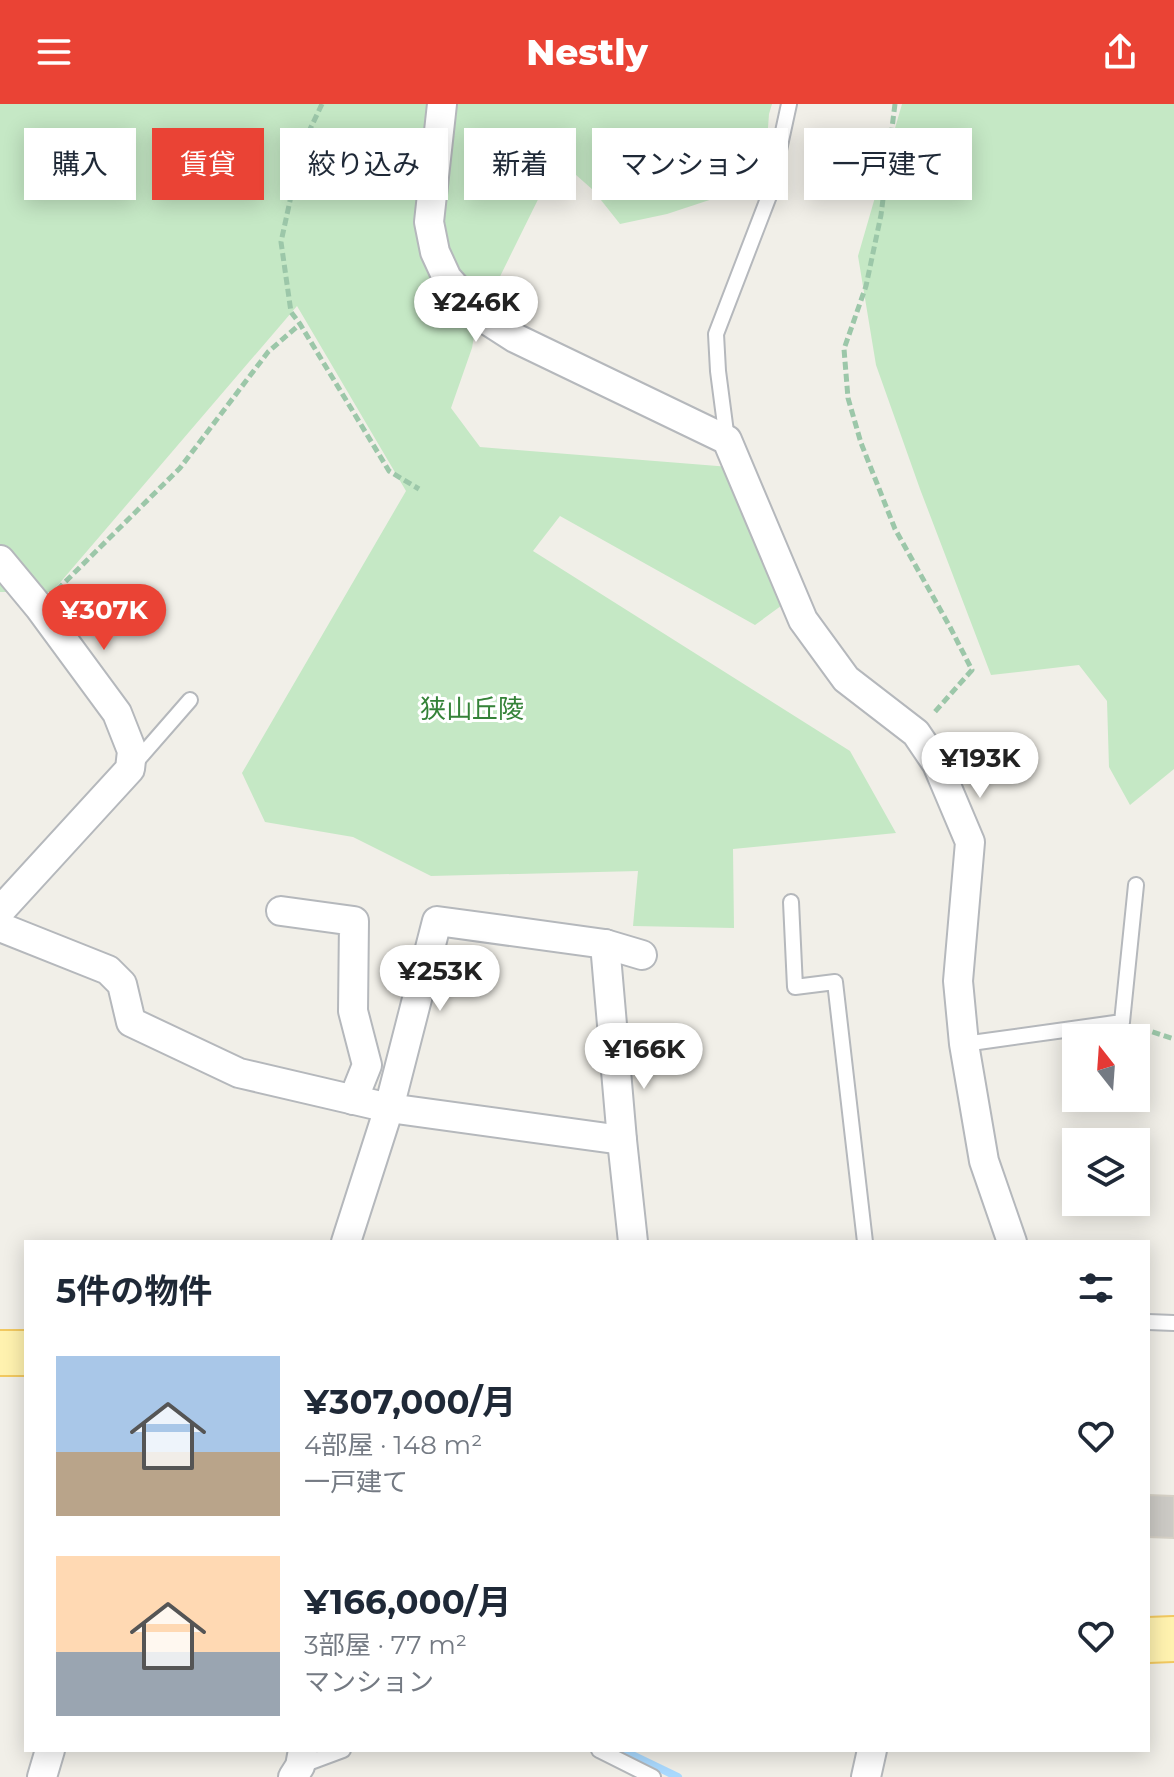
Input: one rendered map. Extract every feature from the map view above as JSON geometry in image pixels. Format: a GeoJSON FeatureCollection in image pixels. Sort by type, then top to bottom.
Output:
{"type":"FeatureCollection","features":[{"type":"Feature","properties":{"kind":"main road"},"geometry":{"type":"LineString","coordinates":[[0,1353],[24,1353]]}},
{"type":"Feature","properties":{"kind":"main road"},"geometry":{"type":"LineString","coordinates":[[1150,1640],[1174,1639]]}},
{"type":"Feature","properties":{"kind":"street"},"geometry":{"type":"LineString","coordinates":[[442,104],[429,222],[435,252],[447,278],[487,320],[515,338],[727,440],[803,620],[846,679],[916,733],[937,764],[970,842],[958,981],[964,1044],[984,1161],[1011,1240]]}},
{"type":"Feature","properties":{"kind":"street"},"geometry":{"type":"LineString","coordinates":[[0,560],[39,607],[117,713],[132,751],[130,769],[0,911]]}},
{"type":"Feature","properties":{"kind":"street"},"geometry":{"type":"LineString","coordinates":[[281,911],[354,921],[353,1011],[367,1065],[353,1100]]}},
{"type":"Feature","properties":{"kind":"street"},"geometry":{"type":"LineString","coordinates":[[347,1240],[389,1108],[437,921],[605,944],[642,955]]}},
{"type":"Feature","properties":{"kind":"street"},"geometry":{"type":"LineString","coordinates":[[0,927],[108,970],[122,984],[131,1022],[239,1073],[389,1108],[622,1140]]}},
{"type":"Feature","properties":{"kind":"street"},"geometry":{"type":"LineString","coordinates":[[605,944],[633,1240]]}},
{"type":"Feature","properties":{"kind":"street"},"geometry":{"type":"LineString","coordinates":[[42,1777],[49,1752]]}},
{"type":"Feature","properties":{"kind":"street"},"geometry":{"type":"LineString","coordinates":[[866,1777],[872,1752]]}},
{"type":"Feature","properties":{"kind":"lane"},"geometry":{"type":"LineString","coordinates":[[727,440],[716,334],[769,196],[789,104]]}},
{"type":"Feature","properties":{"kind":"lane"},"geometry":{"type":"LineString","coordinates":[[130,769],[190,700]]}},
{"type":"Feature","properties":{"kind":"lane"},"geometry":{"type":"LineString","coordinates":[[964,1044],[1122,1022],[1136,885]]}},
{"type":"Feature","properties":{"kind":"lane"},"geometry":{"type":"LineString","coordinates":[[791,902],[795,987],[835,982],[865,1240]]}},
{"type":"Feature","properties":{"kind":"lane"},"geometry":{"type":"LineString","coordinates":[[1150,1322],[1174,1323]]}},
{"type":"Feature","properties":{"kind":"lane"},"geometry":{"type":"LineString","coordinates":[[299,1764],[337,1752]]}},
{"type":"Feature","properties":{"kind":"lane"},"geometry":{"type":"LineString","coordinates":[[603,1752],[653,1777]]}},
{"type":"Feature","properties":{"kind":"path"},"geometry":{"type":"LineString","coordinates":[[322,104],[302,146],[281,242],[291,312],[389,471],[419,489]]}},
{"type":"Feature","properties":{"kind":"path"},"geometry":{"type":"LineString","coordinates":[[895,104],[881,215],[866,286],[844,349],[848,398],[861,443],[889,515],[972,670],[916,733]]}},
{"type":"Feature","properties":{"kind":"path"},"geometry":{"type":"LineString","coordinates":[[39,607],[180,468],[268,352],[300,324]]}},
{"type":"Feature","properties":{"kind":"path"},"geometry":{"type":"LineString","coordinates":[[1122,1022],[1174,1039]]}},
{"type":"Feature","properties":{"kind":"green space","name":"狭山丘陵"},"geometry":{"type":"Polygon","coordinates":[[[0,104],[772,104],[768,128],[592,128],[592,189],[576,175],[576,128],[464,128],[464,200],[538,200],[476,325],[472,348],[451,408],[480,447],[730,467],[785,603],[755,625],[560,516],[533,551],[850,751],[896,833],[733,849],[734,928],[633,926],[638,871],[431,876],[353,837],[265,822],[242,773],[406,491],[297,306],[52,592],[0,592],[0,104]]]}},
{"type":"Feature","properties":{"kind":"green space"},"geometry":{"type":"Polygon","coordinates":[[[902,104],[1174,104],[1174,769],[1130,805],[1109,767],[1107,701],[1079,665],[991,675],[876,365],[858,256],[874,200],[972,200],[972,128],[895,128],[902,104]]]}},
{"type":"Feature","properties":{"kind":"green space","name":"狭山丘陵"},"geometry":{"type":"Polygon","coordinates":[[[601,200],[709,200],[667,214],[620,224],[601,200]]]}},
{"type":"Feature","properties":{"kind":"building"},"geometry":{"type":"Polygon","coordinates":[[[1150,1495],[1174,1496],[1174,1538],[1150,1537],[1150,1495]]]}},
{"type":"Feature","properties":{"kind":"waterway"},"geometry":{"type":"LineString","coordinates":[[626,1752],[678,1777]]}}]}
